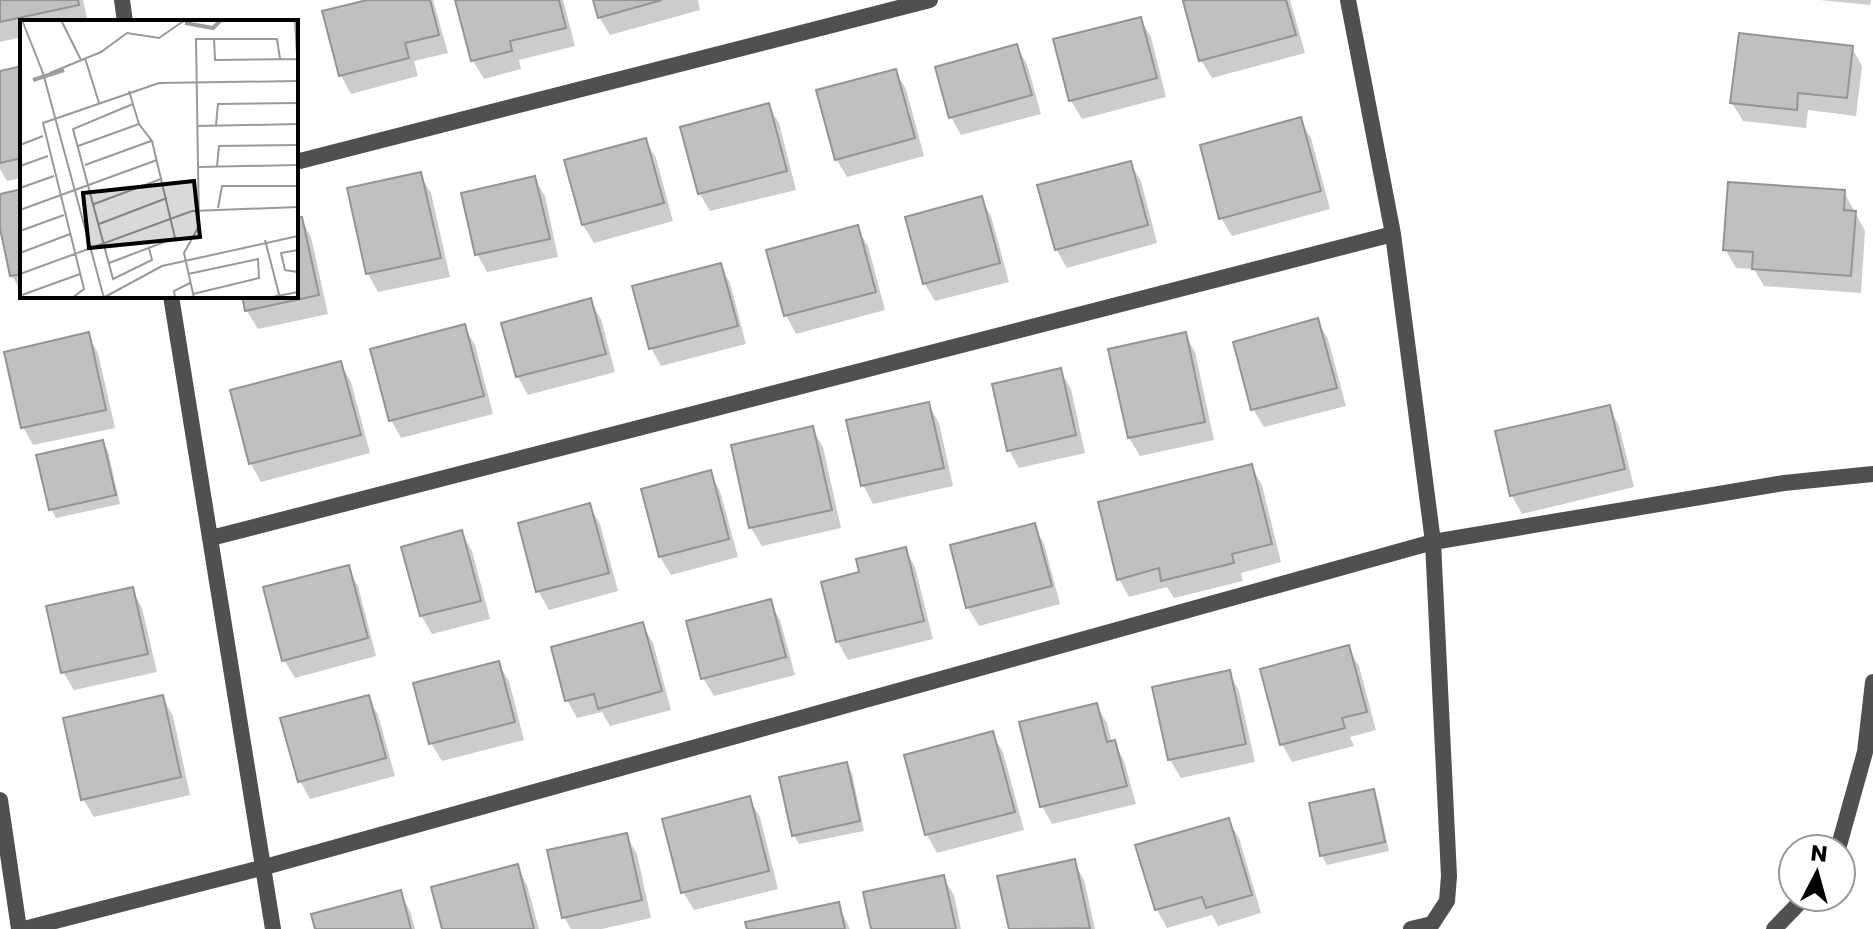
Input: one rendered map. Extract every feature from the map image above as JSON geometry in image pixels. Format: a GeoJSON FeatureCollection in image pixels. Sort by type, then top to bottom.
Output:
{"type":"FeatureCollection","features":[{"type":"Feature","properties":{"kind":"street"},"geometry":{"type":"LineString","coordinates":[[122,0],[125,20]]}},
{"type":"Feature","properties":{"kind":"street"},"geometry":{"type":"LineString","coordinates":[[298,161],[930,0]]}},
{"type":"Feature","properties":{"kind":"street"},"geometry":{"type":"LineString","coordinates":[[1348,0],[1393,234],[1433,542],[1449,876],[1447,901],[1432,924],[1411,929]]}},
{"type":"Feature","properties":{"kind":"street"},"geometry":{"type":"LineString","coordinates":[[211,538],[1393,234]]}},
{"type":"Feature","properties":{"kind":"street"},"geometry":{"type":"LineString","coordinates":[[171,298],[273,929]]}},
{"type":"Feature","properties":{"kind":"street"},"geometry":{"type":"LineString","coordinates":[[0,800],[22,929],[265,867],[1433,542],[1784,483],[1873,474]]}},
{"type":"Feature","properties":{"kind":"street"},"geometry":{"type":"LineString","coordinates":[[1842,833],[1865,752],[1873,682]]}},
{"type":"Feature","properties":{"kind":"street"},"geometry":{"type":"LineString","coordinates":[[1774,929],[1790,913]]}},
{"type":"Feature","properties":{"kind":"building"},"geometry":{"type":"Polygon","coordinates":[[[0,0],[78,0],[79,5],[0,22],[0,0]]]}},
{"type":"Feature","properties":{"kind":"building"},"geometry":{"type":"Polygon","coordinates":[[[367,0],[430,0],[439,35],[405,43],[409,58],[339,76],[322,11],[367,0]]]}},
{"type":"Feature","properties":{"kind":"building"},"geometry":{"type":"Polygon","coordinates":[[[455,0],[559,0],[566,28],[510,41],[512,51],[471,61],[455,0]]]}},
{"type":"Feature","properties":{"kind":"building"},"geometry":{"type":"Polygon","coordinates":[[[593,0],[662,0],[598,18],[593,0]]]}},
{"type":"Feature","properties":{"kind":"building"},"geometry":{"type":"Polygon","coordinates":[[[1286,0],[1296,35],[1199,61],[1183,1],[1286,0]]]}},
{"type":"Feature","properties":{"kind":"building"},"geometry":{"type":"Polygon","coordinates":[[[1141,17],[1157,78],[1069,101],[1053,39],[1141,17]]]}},
{"type":"Feature","properties":{"kind":"building"},"geometry":{"type":"Polygon","coordinates":[[[1739,33],[1853,46],[1847,98],[1798,93],[1797,110],[1730,103],[1739,33]]]}},
{"type":"Feature","properties":{"kind":"building"},"geometry":{"type":"Polygon","coordinates":[[[1017,44],[1032,95],[949,118],[935,67],[1017,44]]]}},
{"type":"Feature","properties":{"kind":"building"},"geometry":{"type":"Polygon","coordinates":[[[20,66],[20,158],[0,163],[0,71],[20,66]]]}},
{"type":"Feature","properties":{"kind":"building"},"geometry":{"type":"Polygon","coordinates":[[[896,69],[915,138],[835,160],[816,90],[896,69]]]}},
{"type":"Feature","properties":{"kind":"building"},"geometry":{"type":"Polygon","coordinates":[[[769,103],[787,171],[698,194],[680,127],[769,103]]]}},
{"type":"Feature","properties":{"kind":"building"},"geometry":{"type":"Polygon","coordinates":[[[1301,117],[1321,191],[1219,219],[1200,145],[1301,117]]]}},
{"type":"Feature","properties":{"kind":"building"},"geometry":{"type":"Polygon","coordinates":[[[646,138],[664,203],[582,225],[564,160],[646,138]]]}},
{"type":"Feature","properties":{"kind":"building"},"geometry":{"type":"Polygon","coordinates":[[[1131,161],[1148,225],[1055,250],[1037,185],[1131,161]]]}},
{"type":"Feature","properties":{"kind":"building"},"geometry":{"type":"Polygon","coordinates":[[[421,172],[441,258],[366,274],[347,188],[421,172]]]}},
{"type":"Feature","properties":{"kind":"building"},"geometry":{"type":"Polygon","coordinates":[[[535,176],[550,239],[475,255],[461,193],[535,176]]]}},
{"type":"Feature","properties":{"kind":"building"},"geometry":{"type":"Polygon","coordinates":[[[1728,182],[1845,190],[1844,210],[1856,211],[1851,276],[1752,269],[1753,252],[1723,250],[1728,182]]]}},
{"type":"Feature","properties":{"kind":"building"},"geometry":{"type":"Polygon","coordinates":[[[20,189],[20,274],[10,276],[0,228],[0,194],[20,189]]]}},
{"type":"Feature","properties":{"kind":"building"},"geometry":{"type":"Polygon","coordinates":[[[982,196],[1000,263],[923,284],[905,217],[982,196]]]}},
{"type":"Feature","properties":{"kind":"building"},"geometry":{"type":"Polygon","coordinates":[[[302,217],[319,295],[245,311],[242,298],[298,298],[298,218],[302,217]]]}},
{"type":"Feature","properties":{"kind":"building"},"geometry":{"type":"Polygon","coordinates":[[[858,225],[876,292],[784,316],[766,250],[858,225]]]}},
{"type":"Feature","properties":{"kind":"building"},"geometry":{"type":"Polygon","coordinates":[[[721,263],[738,326],[649,349],[632,286],[721,263]]]}},
{"type":"Feature","properties":{"kind":"building"},"geometry":{"type":"Polygon","coordinates":[[[591,298],[606,354],[516,377],[501,323],[591,298]]]}},
{"type":"Feature","properties":{"kind":"building"},"geometry":{"type":"Polygon","coordinates":[[[1318,318],[1337,388],[1251,410],[1233,342],[1318,318]]]}},
{"type":"Feature","properties":{"kind":"building"},"geometry":{"type":"Polygon","coordinates":[[[465,324],[484,396],[389,421],[370,349],[465,324]]]}},
{"type":"Feature","properties":{"kind":"building"},"geometry":{"type":"Polygon","coordinates":[[[89,332],[106,410],[21,428],[4,352],[89,332]]]}},
{"type":"Feature","properties":{"kind":"building"},"geometry":{"type":"Polygon","coordinates":[[[1186,332],[1205,422],[1128,438],[1108,349],[1186,332]]]}},
{"type":"Feature","properties":{"kind":"building"},"geometry":{"type":"Polygon","coordinates":[[[341,361],[361,435],[249,464],[230,390],[341,361]]]}},
{"type":"Feature","properties":{"kind":"building"},"geometry":{"type":"Polygon","coordinates":[[[1061,368],[1076,435],[1007,451],[992,384],[1061,368]]]}},
{"type":"Feature","properties":{"kind":"building"},"geometry":{"type":"Polygon","coordinates":[[[929,402],[944,468],[861,486],[846,420],[929,402]]]}},
{"type":"Feature","properties":{"kind":"building"},"geometry":{"type":"Polygon","coordinates":[[[1610,405],[1625,469],[1510,496],[1495,431],[1610,405]]]}},
{"type":"Feature","properties":{"kind":"building"},"geometry":{"type":"Polygon","coordinates":[[[813,426],[832,510],[749,528],[731,445],[813,426]]]}},
{"type":"Feature","properties":{"kind":"building"},"geometry":{"type":"Polygon","coordinates":[[[103,440],[116,495],[49,510],[36,455],[103,440]]]}},
{"type":"Feature","properties":{"kind":"building"},"geometry":{"type":"Polygon","coordinates":[[[1252,464],[1272,544],[1232,554],[1234,563],[1161,581],[1159,568],[1117,580],[1098,502],[1252,464]]]}},
{"type":"Feature","properties":{"kind":"building"},"geometry":{"type":"Polygon","coordinates":[[[711,470],[729,539],[659,557],[641,489],[711,470]]]}},
{"type":"Feature","properties":{"kind":"building"},"geometry":{"type":"Polygon","coordinates":[[[590,503],[609,573],[536,592],[518,523],[590,503]]]}},
{"type":"Feature","properties":{"kind":"building"},"geometry":{"type":"Polygon","coordinates":[[[1035,523],[1052,586],[966,608],[950,545],[1035,523]]]}},
{"type":"Feature","properties":{"kind":"building"},"geometry":{"type":"Polygon","coordinates":[[[462,530],[481,601],[420,616],[401,547],[462,530]]]}},
{"type":"Feature","properties":{"kind":"building"},"geometry":{"type":"Polygon","coordinates":[[[906,547],[924,621],[836,642],[821,582],[859,572],[856,559],[906,547]]]}},
{"type":"Feature","properties":{"kind":"building"},"geometry":{"type":"Polygon","coordinates":[[[349,565],[368,638],[282,661],[263,587],[349,565]]]}},
{"type":"Feature","properties":{"kind":"building"},"geometry":{"type":"Polygon","coordinates":[[[133,587],[148,654],[61,673],[46,606],[133,587]]]}},
{"type":"Feature","properties":{"kind":"building"},"geometry":{"type":"Polygon","coordinates":[[[771,599],[786,657],[701,679],[686,621],[771,599]]]}},
{"type":"Feature","properties":{"kind":"building"},"geometry":{"type":"Polygon","coordinates":[[[643,622],[662,691],[598,709],[594,694],[565,701],[551,647],[643,622]]]}},
{"type":"Feature","properties":{"kind":"building"},"geometry":{"type":"Polygon","coordinates":[[[1349,645],[1367,712],[1342,718],[1345,728],[1280,745],[1260,669],[1349,645]]]}},
{"type":"Feature","properties":{"kind":"building"},"geometry":{"type":"Polygon","coordinates":[[[499,661],[515,722],[429,744],[413,683],[499,661]]]}},
{"type":"Feature","properties":{"kind":"building"},"geometry":{"type":"Polygon","coordinates":[[[1230,670],[1246,744],[1168,760],[1152,687],[1230,670]]]}},
{"type":"Feature","properties":{"kind":"building"},"geometry":{"type":"Polygon","coordinates":[[[163,695],[181,777],[81,800],[63,718],[163,695]]]}},
{"type":"Feature","properties":{"kind":"building"},"geometry":{"type":"Polygon","coordinates":[[[369,695],[386,758],[298,782],[280,718],[369,695]]]}},
{"type":"Feature","properties":{"kind":"building"},"geometry":{"type":"Polygon","coordinates":[[[1097,703],[1107,742],[1115,740],[1127,786],[1040,807],[1019,722],[1097,703]]]}},
{"type":"Feature","properties":{"kind":"building"},"geometry":{"type":"Polygon","coordinates":[[[993,731],[1015,812],[925,835],[904,755],[993,731]]]}},
{"type":"Feature","properties":{"kind":"building"},"geometry":{"type":"Polygon","coordinates":[[[847,762],[860,821],[792,836],[779,777],[847,762]]]}},
{"type":"Feature","properties":{"kind":"building"},"geometry":{"type":"Polygon","coordinates":[[[1374,789],[1385,842],[1320,856],[1309,803],[1374,789]]]}},
{"type":"Feature","properties":{"kind":"building"},"geometry":{"type":"Polygon","coordinates":[[[750,796],[769,871],[681,893],[662,819],[750,796]]]}},
{"type":"Feature","properties":{"kind":"building"},"geometry":{"type":"Polygon","coordinates":[[[1229,818],[1252,895],[1206,908],[1202,897],[1155,910],[1135,845],[1229,818]]]}},
{"type":"Feature","properties":{"kind":"building"},"geometry":{"type":"Polygon","coordinates":[[[627,833],[642,900],[562,918],[547,850],[627,833]]]}},
{"type":"Feature","properties":{"kind":"building"},"geometry":{"type":"Polygon","coordinates":[[[1075,859],[1090,928],[1009,929],[997,876],[1075,859]]]}},
{"type":"Feature","properties":{"kind":"building"},"geometry":{"type":"Polygon","coordinates":[[[518,864],[534,929],[442,929],[431,887],[518,864]]]}},
{"type":"Feature","properties":{"kind":"building"},"geometry":{"type":"Polygon","coordinates":[[[944,875],[956,929],[871,929],[863,892],[944,875]]]}},
{"type":"Feature","properties":{"kind":"building"},"geometry":{"type":"Polygon","coordinates":[[[401,890],[411,929],[315,929],[311,914],[401,890]]]}},
{"type":"Feature","properties":{"kind":"building"},"geometry":{"type":"Polygon","coordinates":[[[839,902],[845,929],[747,929],[745,922],[839,902]]]}}]}
